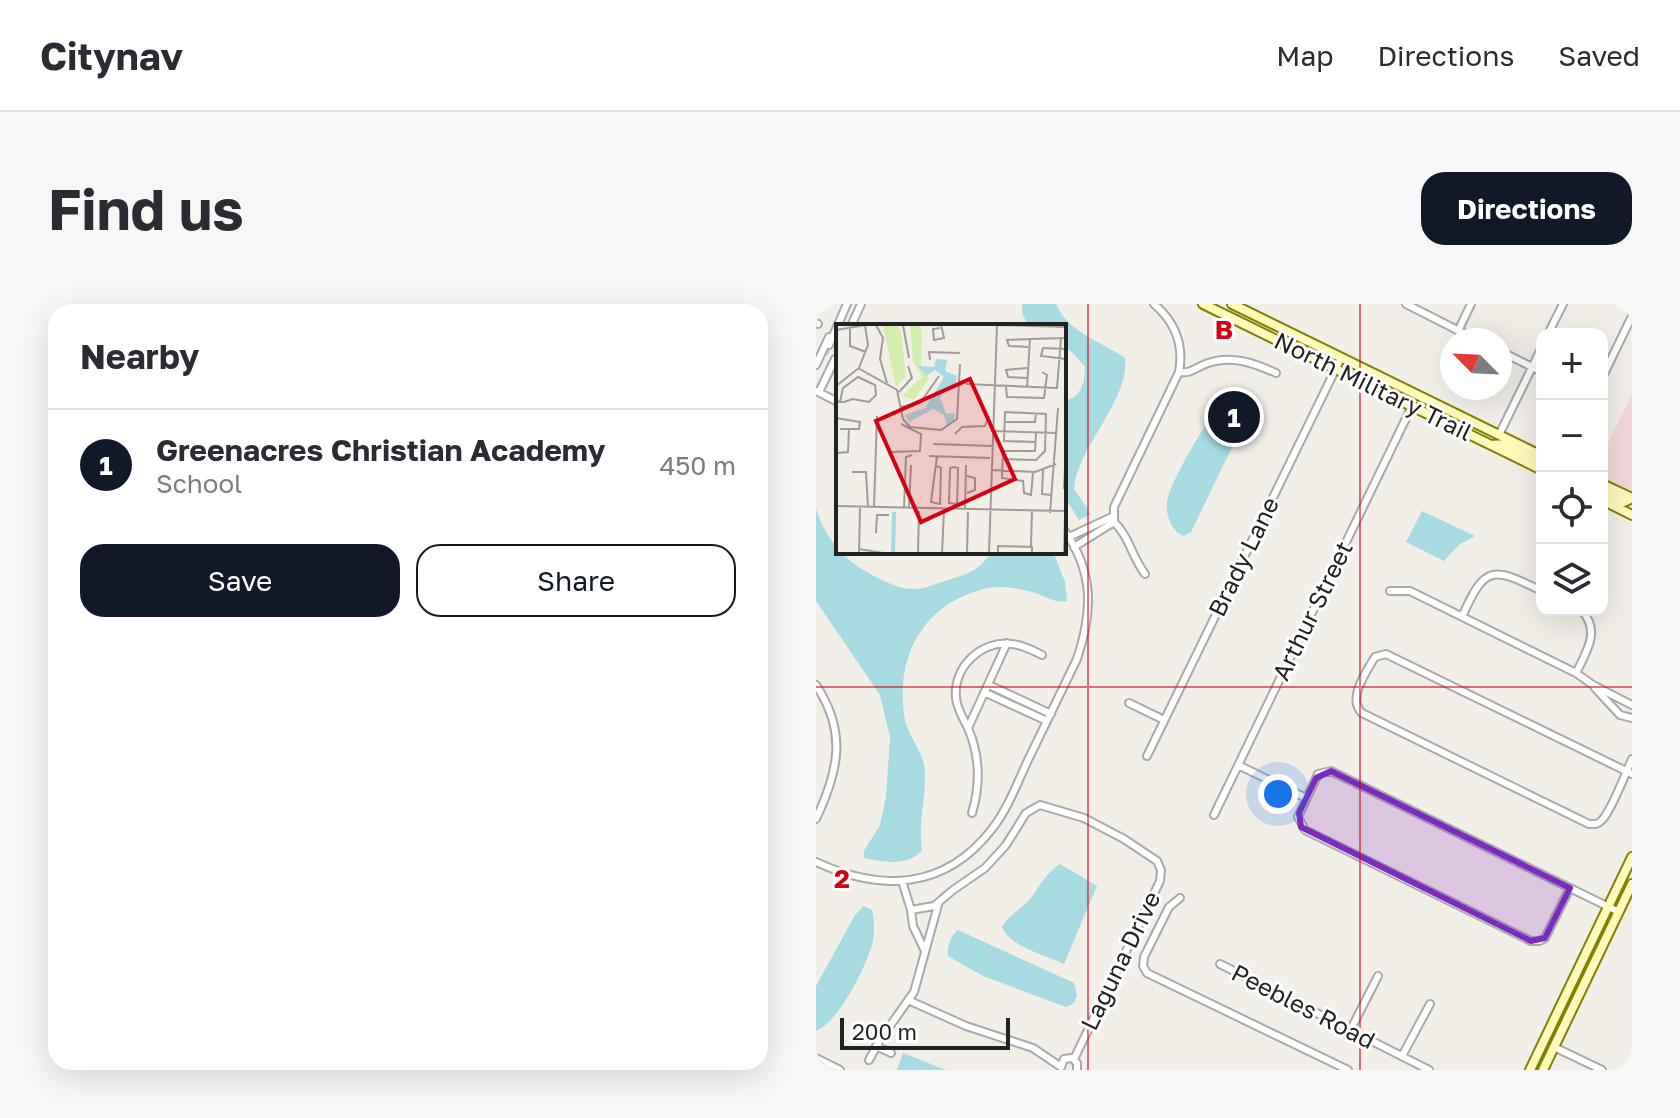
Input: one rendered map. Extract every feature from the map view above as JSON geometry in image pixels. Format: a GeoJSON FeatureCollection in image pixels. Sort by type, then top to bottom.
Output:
{"type":"FeatureCollection","features":[{"type":"Feature","properties":{"kind":"main road","name":"North Military Trail"},"geometry":{"type":"LineString","coordinates":[[1203,304],[1536,467]]}},
{"type":"Feature","properties":{"kind":"main road","name":"North Military Trail"},"geometry":{"type":"LineString","coordinates":[[1232,304],[1242,306],[1536,453]]}},
{"type":"Feature","properties":{"kind":"main road"},"geometry":{"type":"LineString","coordinates":[[1432,416],[1442,416],[1485,436],[1499,435]]}},
{"type":"Feature","properties":{"kind":"main road"},"geometry":{"type":"LineString","coordinates":[[1490,445],[1505,444],[1536,459]]}},
{"type":"Feature","properties":{"kind":"main road"},"geometry":{"type":"LineString","coordinates":[[1608,487],[1632,498]]}},
{"type":"Feature","properties":{"kind":"main road"},"geometry":{"type":"LineString","coordinates":[[1608,495],[1624,502],[1632,498]]}},
{"type":"Feature","properties":{"kind":"main road"},"geometry":{"type":"LineString","coordinates":[[1608,503],[1632,515]]}},
{"type":"Feature","properties":{"kind":"main road"},"geometry":{"type":"LineString","coordinates":[[1530,1070],[1632,857]]}},
{"type":"Feature","properties":{"kind":"main road"},"geometry":{"type":"LineString","coordinates":[[1543,1070],[1632,884]]}},
{"type":"Feature","properties":{"kind":"street"},"geometry":{"type":"LineString","coordinates":[[839,324],[847,304]]}},
{"type":"Feature","properties":{"kind":"street"},"geometry":{"type":"LineString","coordinates":[[852,324],[861,304]]}},
{"type":"Feature","properties":{"kind":"street"},"geometry":{"type":"LineString","coordinates":[[1145,574],[1114,519],[1114,507],[1179,372],[1180,350],[1176,332],[1154,304]]}},
{"type":"Feature","properties":{"kind":"street"},"geometry":{"type":"LineString","coordinates":[[1406,304],[1452,328]]}},
{"type":"Feature","properties":{"kind":"street"},"geometry":{"type":"LineString","coordinates":[[1459,328],[1471,304]]}},
{"type":"Feature","properties":{"kind":"street"},"geometry":{"type":"LineString","coordinates":[[1551,328],[1563,304]]}},
{"type":"Feature","properties":{"kind":"street"},"geometry":{"type":"LineString","coordinates":[[1236,320],[1242,306]]}},
{"type":"Feature","properties":{"kind":"street"},"geometry":{"type":"LineString","coordinates":[[1608,366],[1632,316]]}},
{"type":"Feature","properties":{"kind":"street"},"geometry":{"type":"LineString","coordinates":[[829,345],[836,332]]}},
{"type":"Feature","properties":{"kind":"street"},"geometry":{"type":"LineString","coordinates":[[816,366],[820,352],[836,332]]}},
{"type":"Feature","properties":{"kind":"street"},"geometry":{"type":"LineString","coordinates":[[816,366],[825,354]]}},
{"type":"Feature","properties":{"kind":"street"},"geometry":{"type":"LineString","coordinates":[[1512,357],[1536,369]]}},
{"type":"Feature","properties":{"kind":"street","name":"Brady Lane"},"geometry":{"type":"LineString","coordinates":[[1147,756],[1341,358]]}},
{"type":"Feature","properties":{"kind":"street"},"geometry":{"type":"LineString","coordinates":[[834,400],[817,392],[835,359]]}},
{"type":"Feature","properties":{"kind":"street"},"geometry":{"type":"LineString","coordinates":[[1499,435],[1536,359]]}},
{"type":"Feature","properties":{"kind":"street"},"geometry":{"type":"LineString","coordinates":[[1179,372],[1193,372],[1210,362],[1245,360],[1276,373]]}},
{"type":"Feature","properties":{"kind":"street"},"geometry":{"type":"LineString","coordinates":[[825,380],[834,400]]}},
{"type":"Feature","properties":{"kind":"street","name":"Arthur Street"},"geometry":{"type":"LineString","coordinates":[[1214,815],[1412,406]]}},
{"type":"Feature","properties":{"kind":"street"},"geometry":{"type":"LineString","coordinates":[[1069,537],[1114,519]]}},
{"type":"Feature","properties":{"kind":"street"},"geometry":{"type":"LineString","coordinates":[[1074,547],[1114,519]]}},
{"type":"Feature","properties":{"kind":"street"},"geometry":{"type":"LineString","coordinates":[[816,862],[858,879],[882,882],[921,879],[963,858],[994,827],[1077,659],[1087,629],[1087,579],[1066,533]]}},
{"type":"Feature","properties":{"kind":"street"},"geometry":{"type":"LineString","coordinates":[[1462,617],[1476,587],[1491,575],[1509,575],[1536,588]]}},
{"type":"Feature","properties":{"kind":"street"},"geometry":{"type":"LineString","coordinates":[[1390,591],[1410,591],[1576,673],[1632,705]]}},
{"type":"Feature","properties":{"kind":"street"},"geometry":{"type":"LineString","coordinates":[[1576,673],[1591,641],[1590,622],[1586,616]]}},
{"type":"Feature","properties":{"kind":"street"},"geometry":{"type":"LineString","coordinates":[[968,728],[1007,643]]}},
{"type":"Feature","properties":{"kind":"street"},"geometry":{"type":"LineString","coordinates":[[972,813],[979,774],[976,752],[956,699],[959,676],[967,662],[979,651],[993,645],[1007,643],[1042,655]]}},
{"type":"Feature","properties":{"kind":"street"},"geometry":{"type":"LineString","coordinates":[[1629,772],[1386,654],[1375,657],[1354,702],[1362,713],[1589,824],[1601,821],[1629,772],[1632,759]]}},
{"type":"Feature","properties":{"kind":"street"},"geometry":{"type":"LineString","coordinates":[[816,685],[832,717],[837,747],[834,778],[816,819],[817,828]]}},
{"type":"Feature","properties":{"kind":"street"},"geometry":{"type":"LineString","coordinates":[[989,685],[1051,714]]}},
{"type":"Feature","properties":{"kind":"street"},"geometry":{"type":"LineString","coordinates":[[1593,685],[1620,715],[1632,718]]}},
{"type":"Feature","properties":{"kind":"street"},"geometry":{"type":"LineString","coordinates":[[986,693],[1047,721]]}},
{"type":"Feature","properties":{"kind":"street"},"geometry":{"type":"LineString","coordinates":[[1129,703],[1164,720]]}},
{"type":"Feature","properties":{"kind":"street"},"geometry":{"type":"LineString","coordinates":[[1238,765],[1306,798]]}},
{"type":"Feature","properties":{"kind":"street"},"geometry":{"type":"LineString","coordinates":[[1570,888],[1545,938],[1535,942],[1305,830],[1298,817],[1318,774],[1331,771],[1570,888],[1608,907],[1619,912]]}},
{"type":"Feature","properties":{"kind":"street","name":"Laguna Drive"},"geometry":{"type":"LineString","coordinates":[[911,910],[928,909],[939,903],[985,868],[1006,845],[1026,813],[1040,805],[1084,818],[1116,834],[1157,861],[1161,870],[1160,881],[1074,1059]]}},
{"type":"Feature","properties":{"kind":"street"},"geometry":{"type":"LineString","coordinates":[[1621,879],[1632,884]]}},
{"type":"Feature","properties":{"kind":"street"},"geometry":{"type":"LineString","coordinates":[[902,881],[911,910],[911,922],[925,952]]}},
{"type":"Feature","properties":{"kind":"street"},"geometry":{"type":"LineString","coordinates":[[1180,898],[1169,907],[1144,957],[1143,966],[1147,973],[1348,1070]]}},
{"type":"Feature","properties":{"kind":"street"},"geometry":{"type":"LineString","coordinates":[[869,1060],[918,983],[939,903]]}},
{"type":"Feature","properties":{"kind":"street","name":"Peebles Road"},"geometry":{"type":"LineString","coordinates":[[1220,964],[1429,1070]]}},
{"type":"Feature","properties":{"kind":"street"},"geometry":{"type":"LineString","coordinates":[[1350,1031],[1378,976]]}},
{"type":"Feature","properties":{"kind":"street"},"geometry":{"type":"LineString","coordinates":[[908,1000],[966,1026],[1033,1048],[1062,1068],[1064,1059],[1074,1059],[1077,1070]]}},
{"type":"Feature","properties":{"kind":"street"},"geometry":{"type":"LineString","coordinates":[[1402,1056],[1430,1004]]}},
{"type":"Feature","properties":{"kind":"street"},"geometry":{"type":"LineString","coordinates":[[876,1046],[891,1053]]}},
{"type":"Feature","properties":{"kind":"street"},"geometry":{"type":"LineString","coordinates":[[1554,1047],[1602,1070]]}},
{"type":"Feature","properties":{"kind":"street"},"geometry":{"type":"LineString","coordinates":[[816,1058],[840,1070]]}},
{"type":"Feature","properties":{"kind":"highlighted area"},"geometry":{"type":"Polygon","coordinates":[[[1331,771],[1570,888],[1545,938],[1531,941],[1301,827],[1299,813],[1316,778],[1331,771]]]}},
{"type":"Feature","properties":{"kind":"shaded area"},"geometry":{"type":"Polygon","coordinates":[[[1632,394],[1632,493],[1608,482],[1608,443],[1632,394]]]}},
{"type":"Feature","properties":{"kind":"water"},"geometry":{"type":"Polygon","coordinates":[[[1022,304],[1056,304],[1068,322],[1125,358],[1125,374],[1120,390],[1077,474],[1074,489],[1091,514],[1079,520],[1066,499],[1066,400],[1074,397],[1081,388],[1085,367],[1066,349],[1066,324],[1028,324],[1022,304]]]}},
{"type":"Feature","properties":{"kind":"water"},"geometry":{"type":"Polygon","coordinates":[[[1230,405],[1250,410],[1191,532],[1184,536],[1175,530],[1169,520],[1168,497],[1183,463],[1206,425],[1219,407],[1230,405]]]}},
{"type":"Feature","properties":{"kind":"water"},"geometry":{"type":"Polygon","coordinates":[[[816,509],[836,546],[836,554],[843,554],[868,573],[906,589],[919,589],[959,577],[977,568],[990,554],[1054,554],[1065,582],[1067,601],[1002,587],[962,596],[944,607],[917,637],[904,676],[903,697],[905,720],[925,771],[922,850],[910,859],[887,862],[864,858],[864,851],[880,825],[886,797],[890,737],[880,695],[816,601],[816,509]]]}},
{"type":"Feature","properties":{"kind":"water"},"geometry":{"type":"Polygon","coordinates":[[[1422,511],[1475,536],[1460,544],[1444,561],[1406,542],[1422,511]]]}},
{"type":"Feature","properties":{"kind":"water"},"geometry":{"type":"Polygon","coordinates":[[[1060,864],[1097,886],[1064,964],[1020,945],[1002,927],[1060,864]]]}},
{"type":"Feature","properties":{"kind":"water"},"geometry":{"type":"Polygon","coordinates":[[[864,906],[872,910],[874,924],[867,958],[841,1007],[825,1026],[816,1031],[816,986],[855,915],[864,906]]]}},
{"type":"Feature","properties":{"kind":"water"},"geometry":{"type":"Polygon","coordinates":[[[958,930],[1074,983],[1077,995],[1074,1003],[1066,1007],[983,976],[948,956],[950,942],[958,930]]]}},
{"type":"Feature","properties":{"kind":"water"},"geometry":{"type":"Polygon","coordinates":[[[903,1053],[946,1070],[897,1070],[903,1053]]]}},
{"type":"Feature","properties":{"kind":"tunnel"},"geometry":{"type":"LineString","coordinates":[[825,354],[829,345]]}},
{"type":"Feature","properties":{"kind":"place","name":"Greenacres Christian Academy"},"geometry":{"type":"Point","coordinates":[1234,417]}}]}
